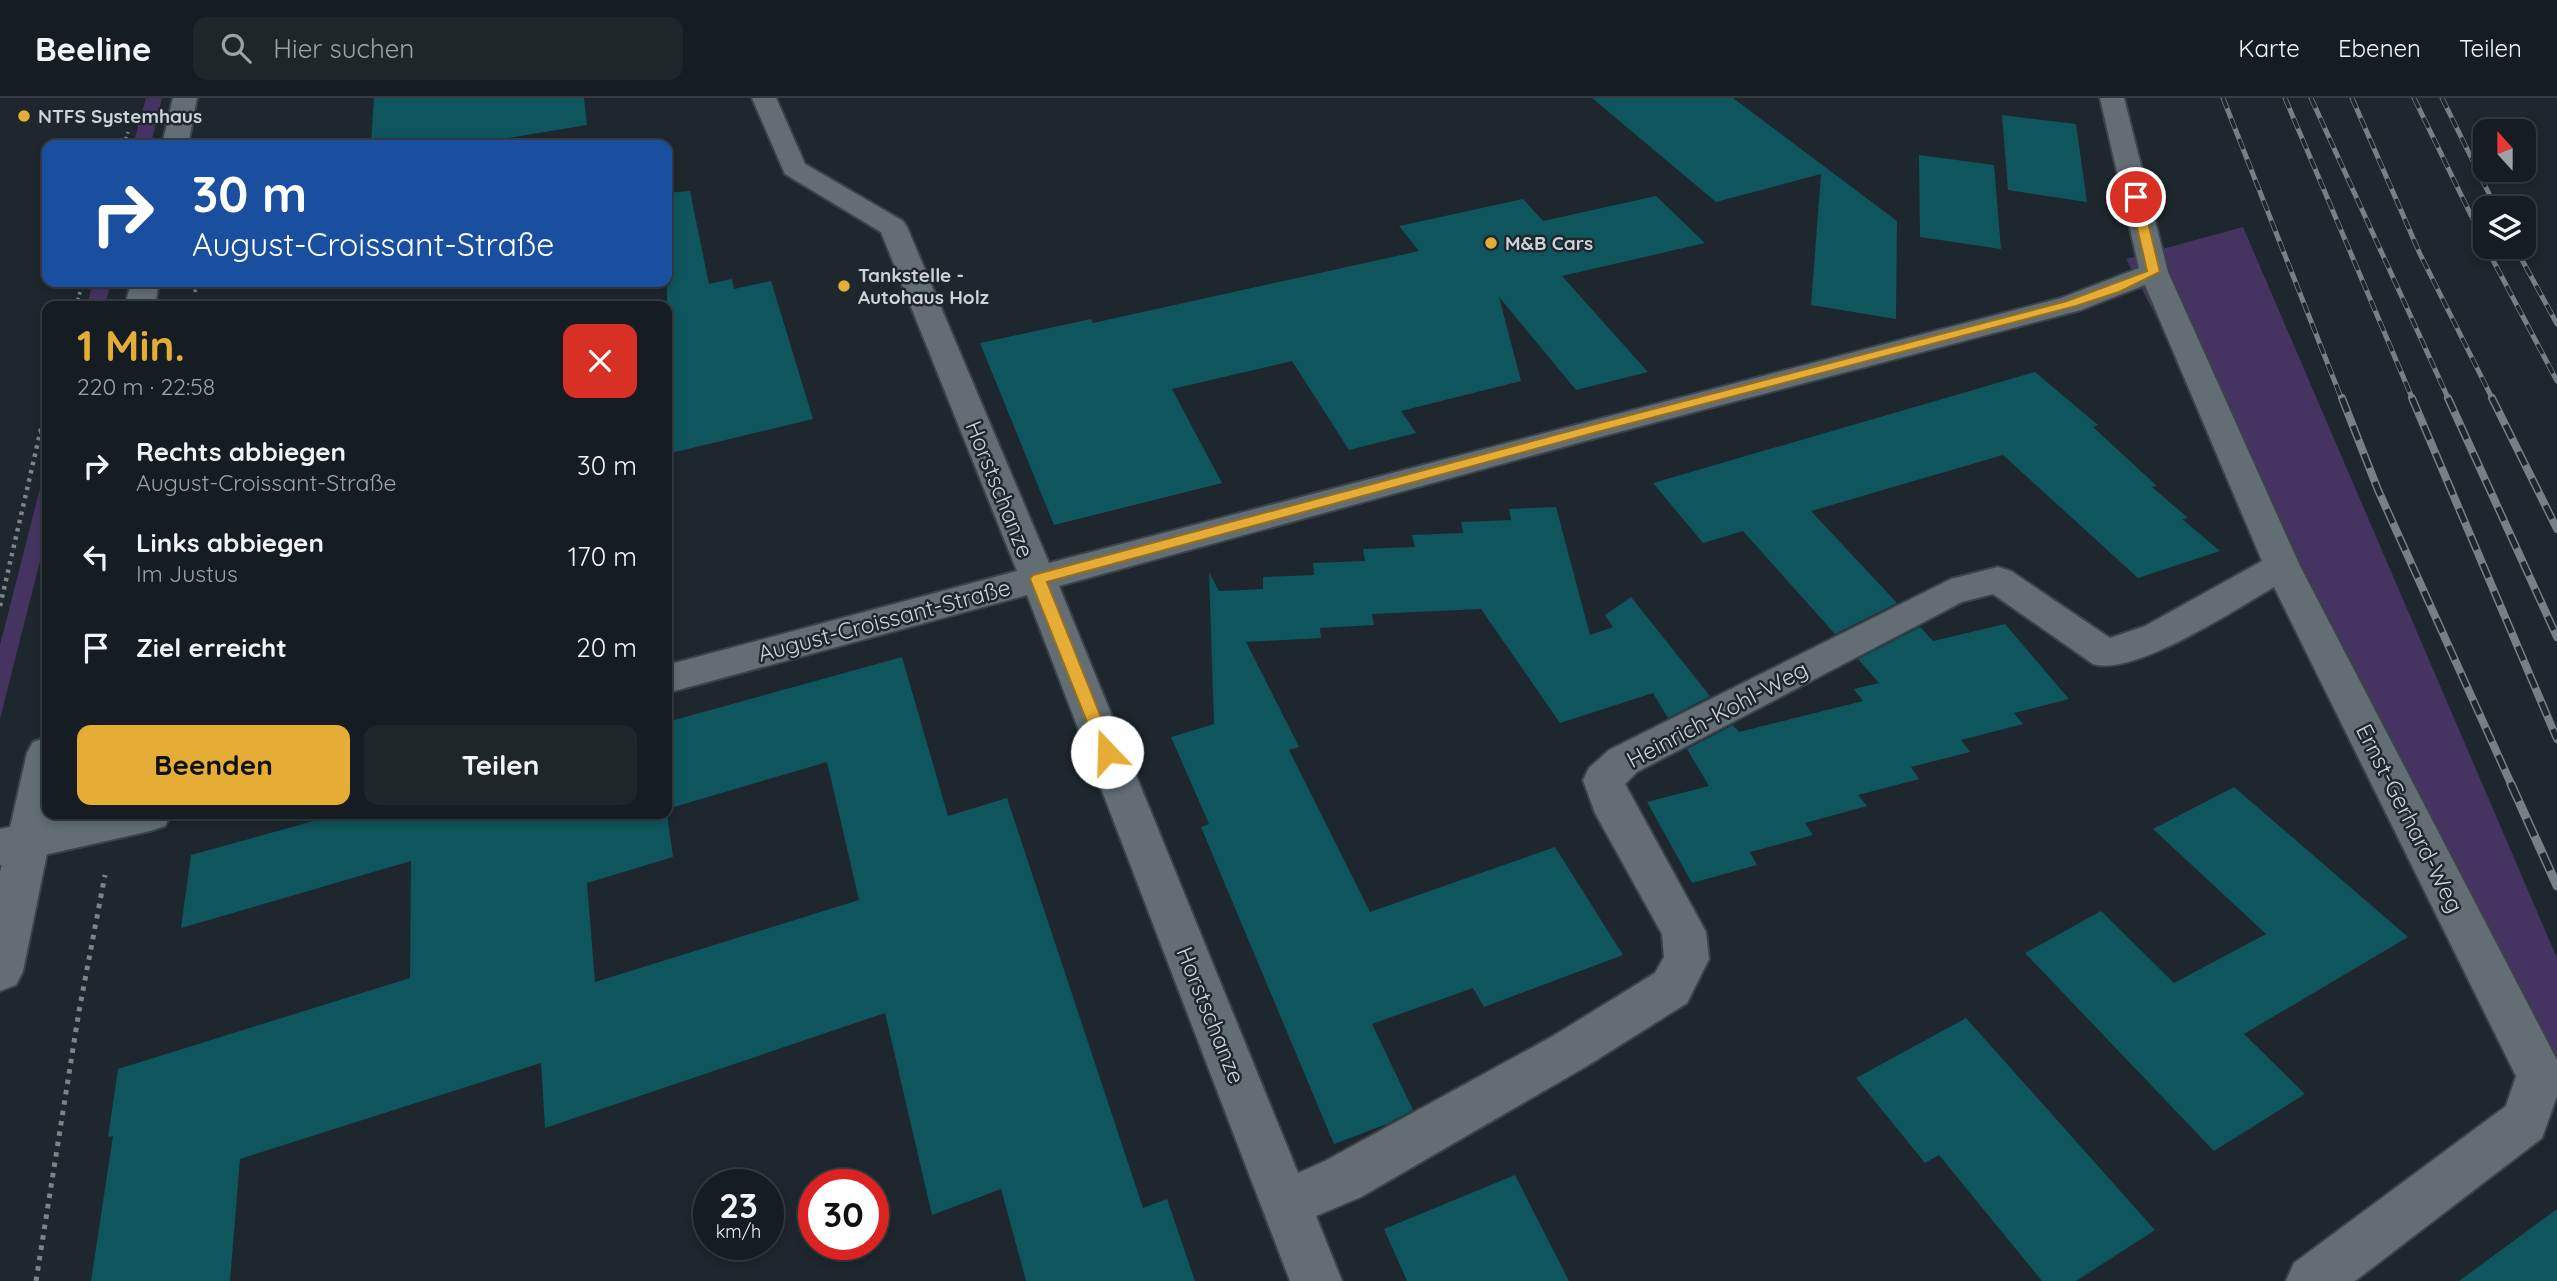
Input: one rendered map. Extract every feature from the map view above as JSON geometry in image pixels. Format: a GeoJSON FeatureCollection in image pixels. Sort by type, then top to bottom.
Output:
{"type":"FeatureCollection","features":[{"type":"Feature","properties":{"kind":"street"},"geometry":{"type":"LineString","coordinates":[[176,140],[185,98]]}},
{"type":"Feature","properties":{"kind":"street","name":"Horstschanze"},"geometry":{"type":"LineString","coordinates":[[764,98],[794,168],[893,227],[1038,579],[1316,1281]]}},
{"type":"Feature","properties":{"kind":"street","name":"Ernst-Gerhard-Weg"},"geometry":{"type":"LineString","coordinates":[[2112,98],[2154,272],[2281,566],[2540,1075],[2525,1121],[2312,1281]]}},
{"type":"Feature","properties":{"kind":"street","name":"August-Croissant-Straße"},"geometry":{"type":"LineString","coordinates":[[672,677],[1614,423],[2071,304],[2154,272]]}},
{"type":"Feature","properties":{"kind":"street","name":"Heinrich-Kohl-Weg"},"geometry":{"type":"LineString","coordinates":[[1285,1204],[1343,1179],[1570,1051],[1671,988],[1688,959],[1684,932],[1610,801],[1603,779],[1623,761],[1951,592],[1998,580],[2106,654],[2158,636],[2281,566]]}},
{"type":"Feature","properties":{"kind":"street"},"geometry":{"type":"LineString","coordinates":[[0,971],[14,844],[42,767]]}},
{"type":"Feature","properties":{"kind":"street"},"geometry":{"type":"LineString","coordinates":[[14,844],[127,819]]}},
{"type":"Feature","properties":{"kind":"path"},"geometry":{"type":"LineString","coordinates":[[0,606],[42,421]]}},
{"type":"Feature","properties":{"kind":"path"},"geometry":{"type":"LineString","coordinates":[[36,1281],[79,1011],[132,819]]}},
{"type":"Feature","properties":{"kind":"shaded area"},"geometry":{"type":"Polygon","coordinates":[[[146,98],[162,98],[152,139],[134,140],[146,98]]]}},
{"type":"Feature","properties":{"kind":"shaded area"},"geometry":{"type":"Polygon","coordinates":[[[2243,227],[2557,958],[2557,1081],[2126,259],[2243,227]]]}},
{"type":"Feature","properties":{"kind":"shaded area"},"geometry":{"type":"Polygon","coordinates":[[[92,287],[110,287],[106,301],[88,301],[92,287]]]}},
{"type":"Feature","properties":{"kind":"shaded area"},"geometry":{"type":"Polygon","coordinates":[[[42,481],[42,553],[0,719],[0,645],[42,481]]]}},
{"type":"Feature","properties":{"kind":"building"},"geometry":{"type":"Polygon","coordinates":[[[374,98],[584,98],[587,125],[496,140],[371,140],[374,98]]]}},
{"type":"Feature","properties":{"kind":"building"},"geometry":{"type":"Polygon","coordinates":[[[1592,98],[1733,98],[1897,221],[1896,319],[1811,305],[1821,174],[1716,202],[1592,98]]]}},
{"type":"Feature","properties":{"kind":"building"},"geometry":{"type":"Polygon","coordinates":[[[2002,115],[2076,124],[2087,202],[2008,190],[2002,115]]]}},
{"type":"Feature","properties":{"kind":"building"},"geometry":{"type":"Polygon","coordinates":[[[1919,155],[1994,165],[2001,249],[1920,237],[1919,155]]]}},
{"type":"Feature","properties":{"kind":"building"},"geometry":{"type":"Polygon","coordinates":[[[690,191],[709,284],[732,279],[734,289],[771,281],[813,419],[672,453],[672,301],[667,301],[667,287],[672,287],[672,193],[690,191]]]}},
{"type":"Feature","properties":{"kind":"building"},"geometry":{"type":"Polygon","coordinates":[[[1656,196],[1705,243],[1562,276],[1648,372],[1576,390],[1499,297],[1521,381],[1401,411],[1416,433],[1349,450],[1292,361],[1172,389],[1222,483],[1054,525],[980,343],[1091,319],[1093,323],[1419,251],[1399,226],[1523,199],[1543,221],[1656,196]]]}},
{"type":"Feature","properties":{"kind":"building"},"geometry":{"type":"Polygon","coordinates":[[[2035,372],[2098,425],[2093,427],[2157,486],[2152,487],[2188,518],[2182,519],[2220,551],[2138,578],[2003,455],[1811,511],[1897,603],[1835,634],[1743,531],[1703,543],[1653,483],[2035,372]]]}},
{"type":"Feature","properties":{"kind":"building"},"geometry":{"type":"Polygon","coordinates":[[[1556,507],[1590,635],[1613,627],[1605,615],[1631,597],[1710,696],[1668,718],[1653,693],[1560,723],[1481,609],[1372,614],[1374,625],[1320,628],[1321,638],[1246,642],[1299,747],[1289,750],[1370,912],[1555,847],[1623,955],[1484,1007],[1473,988],[1372,1024],[1413,1110],[1387,1124],[1334,1144],[1201,827],[1209,824],[1171,737],[1214,724],[1209,572],[1219,591],[1263,589],[1263,577],[1314,575],[1313,563],[1365,561],[1363,549],[1415,547],[1412,535],[1463,533],[1461,522],[1511,520],[1509,509],[1556,507]]]}},
{"type":"Feature","properties":{"kind":"building"},"geometry":{"type":"Polygon","coordinates":[[[2005,624],[2069,699],[2014,713],[2023,724],[1961,740],[1970,752],[1911,767],[1919,779],[1858,795],[1867,806],[1805,823],[1813,835],[1750,852],[1757,865],[1692,883],[1647,802],[1709,786],[1687,749],[1733,725],[1739,732],[1863,701],[1854,689],[1879,683],[1858,659],[1920,627],[1933,641],[2005,624]]]}},
{"type":"Feature","properties":{"kind":"building"},"geometry":{"type":"Polygon","coordinates":[[[902,657],[948,816],[1007,798],[1143,1208],[1167,1199],[1195,1281],[1026,1281],[1001,1189],[932,1215],[885,1013],[545,1128],[541,1063],[240,1159],[230,1281],[91,1281],[113,1136],[108,1137],[118,1069],[410,978],[411,861],[181,928],[191,855],[321,819],[668,819],[673,857],[587,883],[595,982],[859,900],[827,762],[672,808],[672,721],[902,657]]]}},
{"type":"Feature","properties":{"kind":"building"},"geometry":{"type":"Polygon","coordinates":[[[2234,787],[2408,937],[2244,1034],[2305,1094],[2214,1151],[2025,953],[2101,911],[2174,983],[2266,934],[2153,829],[2234,787]]]}},
{"type":"Feature","properties":{"kind":"building"},"geometry":{"type":"Polygon","coordinates":[[[1966,1018],[2155,1230],[2076,1281],[2042,1281],[1939,1155],[1925,1163],[1856,1078],[1966,1018]]]}},
{"type":"Feature","properties":{"kind":"building"},"geometry":{"type":"Polygon","coordinates":[[[1515,1175],[1569,1281],[1407,1281],[1384,1229],[1515,1175]]]}},
{"type":"Feature","properties":{"kind":"building"},"geometry":{"type":"Polygon","coordinates":[[[2557,1209],[2557,1281],[2459,1281],[2557,1209]]]}},
{"type":"Feature","properties":{"kind":"railway"},"geometry":{"type":"LineString","coordinates":[[2223,98],[2342,400]]}},
{"type":"Feature","properties":{"kind":"railway"},"geometry":{"type":"LineString","coordinates":[[2285,98],[2413,400]]}},
{"type":"Feature","properties":{"kind":"railway"},"geometry":{"type":"LineString","coordinates":[[2311,98],[2449,400]]}},
{"type":"Feature","properties":{"kind":"railway"},"geometry":{"type":"LineString","coordinates":[[2352,98],[2420,254],[2492,398]]}},
{"type":"Feature","properties":{"kind":"railway"},"geometry":{"type":"LineString","coordinates":[[2414,98],[2473,219]]}},
{"type":"Feature","properties":{"kind":"railway"},"geometry":{"type":"LineString","coordinates":[[2442,98],[2490,196]]}},
{"type":"Feature","properties":{"kind":"railway"},"geometry":{"type":"LineString","coordinates":[[2492,259],[2557,381]]}},
{"type":"Feature","properties":{"kind":"railway"},"geometry":{"type":"LineString","coordinates":[[2522,259],[2557,324]]}},
{"type":"Feature","properties":{"kind":"railway"},"geometry":{"type":"LineString","coordinates":[[2342,398],[2378,490],[2512,786]]}},
{"type":"Feature","properties":{"kind":"railway"},"geometry":{"type":"LineString","coordinates":[[2412,398],[2557,739]]}},
{"type":"Feature","properties":{"kind":"railway"},"geometry":{"type":"LineString","coordinates":[[2448,398],[2557,637]]}},
{"type":"Feature","properties":{"kind":"railway"},"geometry":{"type":"LineString","coordinates":[[2492,398],[2557,529]]}},
{"type":"Feature","properties":{"kind":"railway"},"geometry":{"type":"LineString","coordinates":[[2511,784],[2557,886]]}},
{"type":"Feature","properties":{"kind":"place","name":"NTFS Systemhaus"},"geometry":{"type":"Point","coordinates":[24,116]}},
{"type":"Feature","properties":{"kind":"place","name":"M&B Cars"},"geometry":{"type":"Point","coordinates":[1491,243]}},
{"type":"Feature","properties":{"kind":"place","name":"Tankstelle - Autohaus Holz"},"geometry":{"type":"Point","coordinates":[844,286]}},
{"type":"Feature","properties":{"kind":"route"},"geometry":{"type":"LineString","coordinates":[[1107,752],[1038,579],[1588,430],[2071,304],[2115,289],[2154,272],[2136,197]]}}]}
